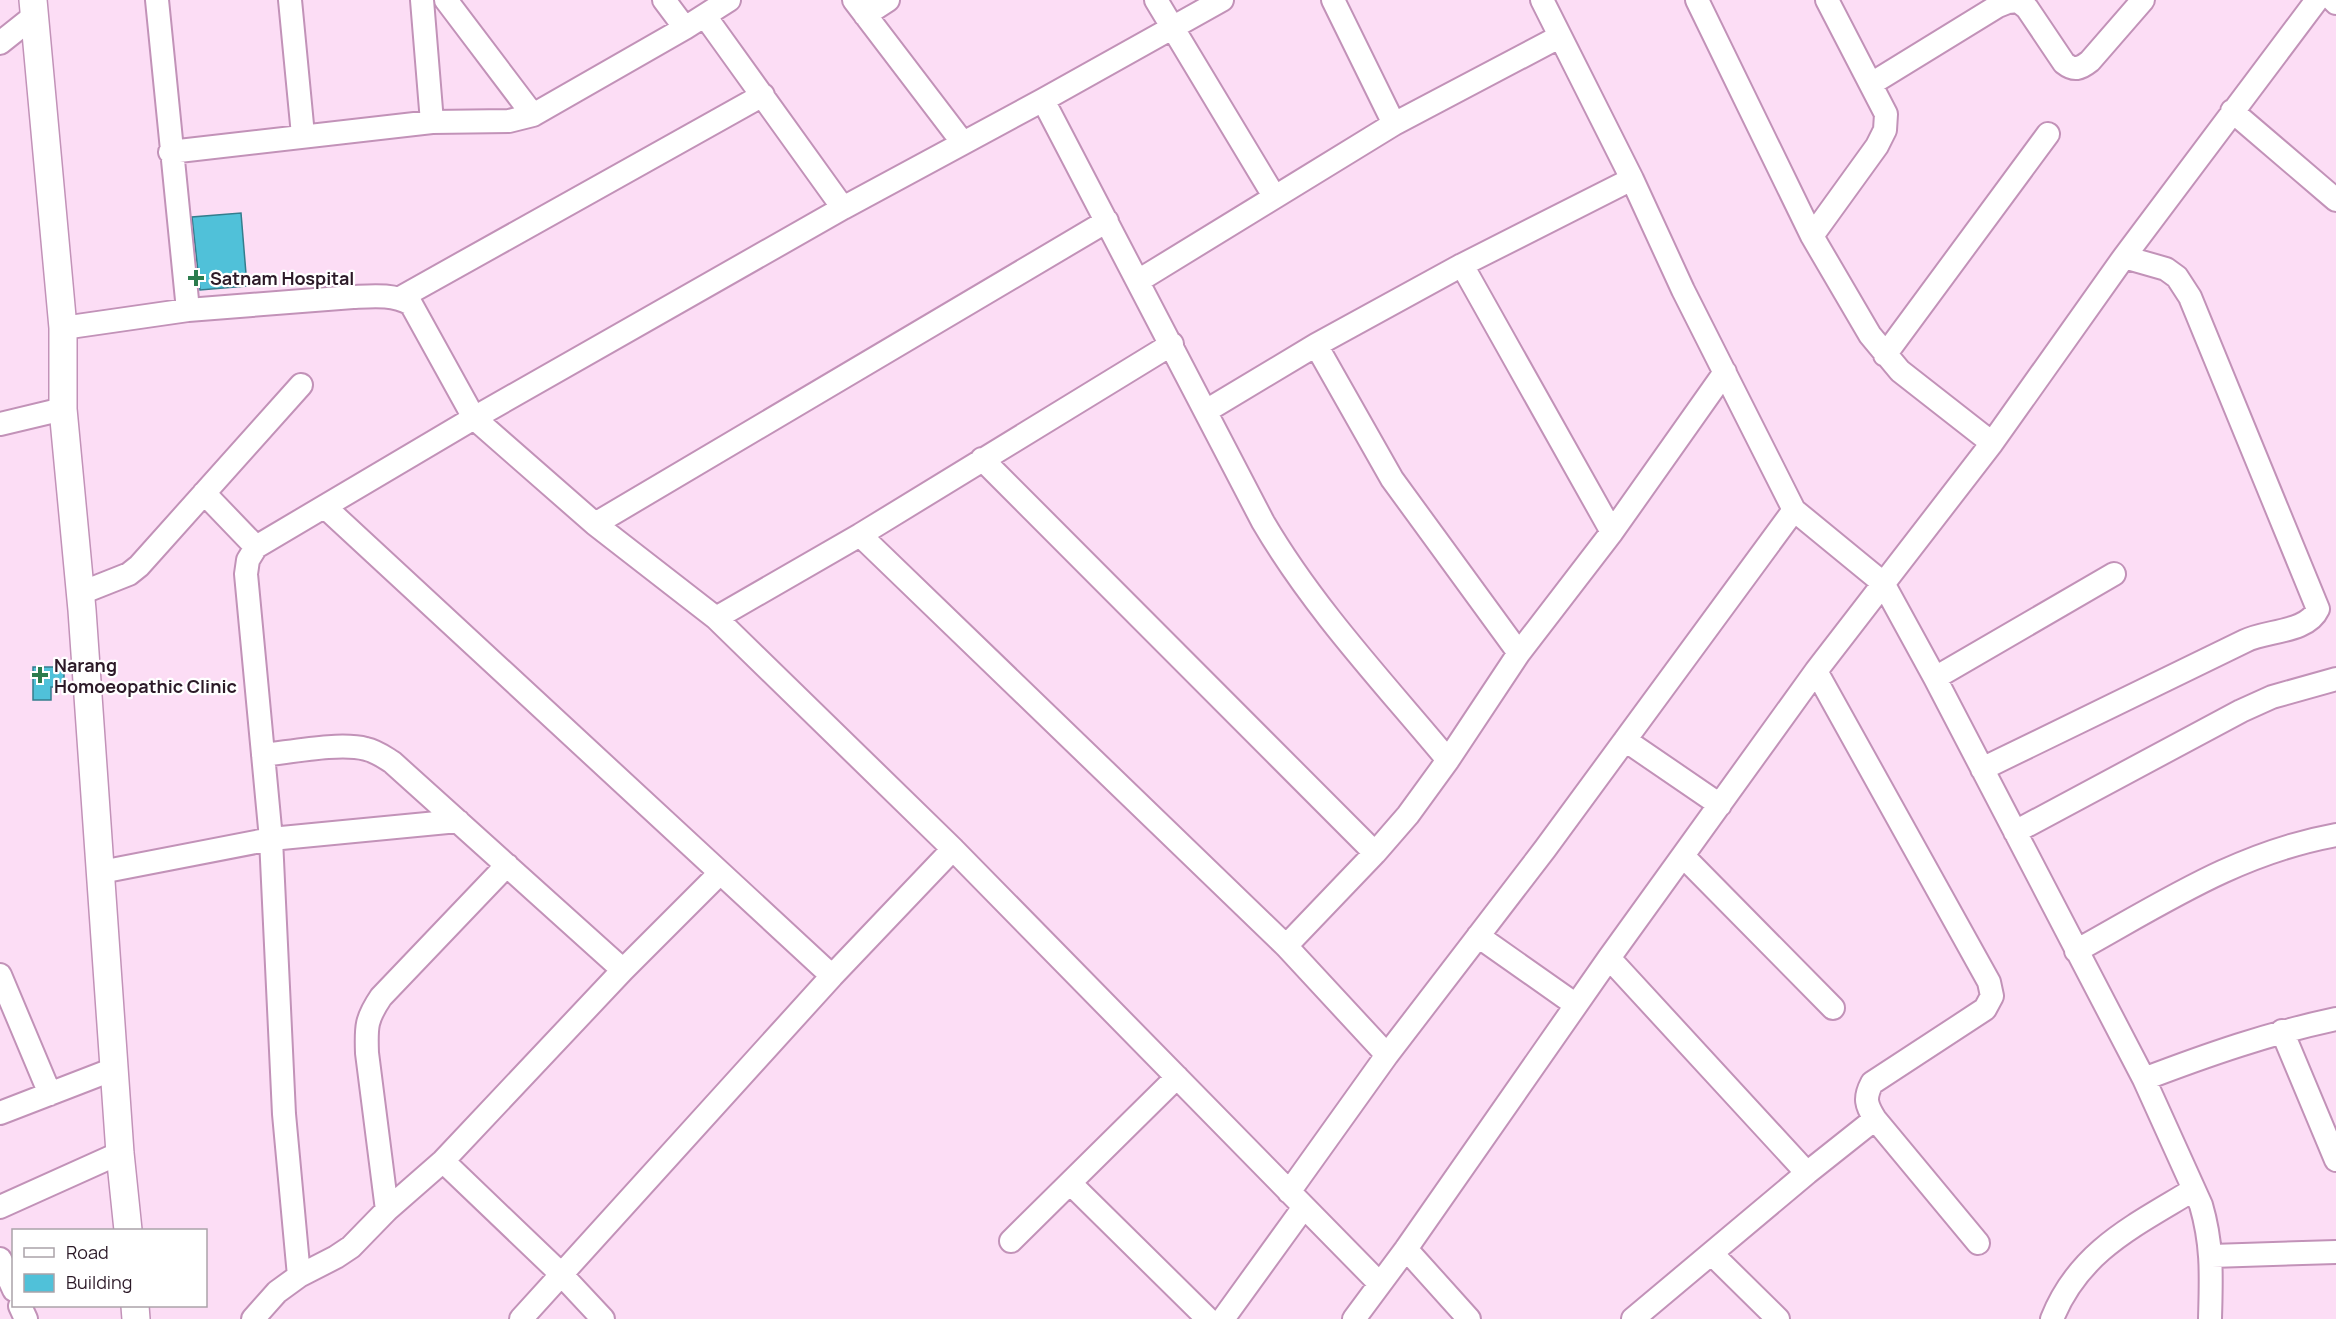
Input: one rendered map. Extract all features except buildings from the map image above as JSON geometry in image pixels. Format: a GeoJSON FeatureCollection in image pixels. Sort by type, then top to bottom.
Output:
{"type":"FeatureCollection","features":[{"type":"Feature","properties":{"kind":"main road"},"geometry":{"type":"LineString","coordinates":[[33,8],[63,328],[63,409],[81,593],[120,1153],[128,1229]]}},
{"type":"Feature","properties":{"kind":"street"},"geometry":{"type":"LineString","coordinates":[[157,0],[170,152],[188,310]]}},
{"type":"Feature","properties":{"kind":"street"},"geometry":{"type":"LineString","coordinates":[[290,0],[303,135]]}},
{"type":"Feature","properties":{"kind":"street"},"geometry":{"type":"LineString","coordinates":[[422,0],[432,122]]}},
{"type":"Feature","properties":{"kind":"street"},"geometry":{"type":"LineString","coordinates":[[446,0],[533,115]]}},
{"type":"Feature","properties":{"kind":"street"},"geometry":{"type":"LineString","coordinates":[[664,0],[685,28]]}},
{"type":"Feature","properties":{"kind":"street"},"geometry":{"type":"LineString","coordinates":[[170,152],[432,122],[508,121],[533,115],[685,28],[729,0]]}},
{"type":"Feature","properties":{"kind":"street"},"geometry":{"type":"LineString","coordinates":[[888,0],[860,7],[963,143]]}},
{"type":"Feature","properties":{"kind":"street"},"geometry":{"type":"LineString","coordinates":[[1156,0],[1274,196]]}},
{"type":"Feature","properties":{"kind":"street"},"geometry":{"type":"LineString","coordinates":[[299,1276],[284,1113],[271,839],[246,574],[248,560],[256,547],[474,418],[843,208],[1222,0]]}},
{"type":"Feature","properties":{"kind":"street"},"geometry":{"type":"LineString","coordinates":[[1333,0],[1394,124]]}},
{"type":"Feature","properties":{"kind":"street"},"geometry":{"type":"LineString","coordinates":[[1542,0],[1632,179],[1683,290],[1794,510],[1883,583],[2144,1079],[2206,1222],[2212,1256],[2210,1319]]}},
{"type":"Feature","properties":{"kind":"street"},"geometry":{"type":"LineString","coordinates":[[1697,0],[1812,236],[1870,335],[1900,371],[1992,443]]}},
{"type":"Feature","properties":{"kind":"street"},"geometry":{"type":"LineString","coordinates":[[1812,236],[1877,146],[1885,130],[1886,114],[1827,0]]}},
{"type":"Feature","properties":{"kind":"street"},"geometry":{"type":"LineString","coordinates":[[1871,84],[1998,6],[2018,1],[2027,8],[2064,63],[2071,69],[2081,68],[2090,62],[2143,0]]}},
{"type":"Feature","properties":{"kind":"street"},"geometry":{"type":"LineString","coordinates":[[1354,1319],[1406,1250],[1609,958],[1816,671],[1992,443],[2124,257],[2317,0]]}},
{"type":"Feature","properties":{"kind":"street"},"geometry":{"type":"LineString","coordinates":[[0,43],[33,8]]}},
{"type":"Feature","properties":{"kind":"street"},"geometry":{"type":"LineString","coordinates":[[705,16],[843,208]]}},
{"type":"Feature","properties":{"kind":"street"},"geometry":{"type":"LineString","coordinates":[[1138,280],[1394,124],[1559,37]]}},
{"type":"Feature","properties":{"kind":"street"},"geometry":{"type":"LineString","coordinates":[[400,298],[763,95]]}},
{"type":"Feature","properties":{"kind":"street"},"geometry":{"type":"LineString","coordinates":[[1043,100],[1287,562],[1308,592],[1448,760]]}},
{"type":"Feature","properties":{"kind":"street"},"geometry":{"type":"LineString","coordinates":[[2232,111],[2336,201]]}},
{"type":"Feature","properties":{"kind":"street"},"geometry":{"type":"LineString","coordinates":[[1885,354],[2048,134]]}},
{"type":"Feature","properties":{"kind":"street"},"geometry":{"type":"LineString","coordinates":[[1206,411],[1316,345],[1462,265],[1632,179]]}},
{"type":"Feature","properties":{"kind":"street"},"geometry":{"type":"LineString","coordinates":[[595,524],[1107,220]]}},
{"type":"Feature","properties":{"kind":"street"},"geometry":{"type":"LineString","coordinates":[[1982,769],[2250,638],[2304,624],[2314,617],[2318,609],[2190,297],[2177,277],[2166,269],[2124,257]]}},
{"type":"Feature","properties":{"kind":"street"},"geometry":{"type":"LineString","coordinates":[[1462,265],[1612,532]]}},
{"type":"Feature","properties":{"kind":"street"},"geometry":{"type":"LineString","coordinates":[[63,328],[188,310],[362,296],[400,298],[411,304],[474,418],[595,524],[716,618],[953,849],[1380,1284]]}},
{"type":"Feature","properties":{"kind":"street"},"geometry":{"type":"LineString","coordinates":[[716,618],[860,535],[1172,344]]}},
{"type":"Feature","properties":{"kind":"street"},"geometry":{"type":"LineString","coordinates":[[1316,345],[1392,479],[1519,653]]}},
{"type":"Feature","properties":{"kind":"street"},"geometry":{"type":"LineString","coordinates":[[1286,946],[1375,854],[1408,815],[1448,760],[1519,653],[1612,532],[1725,372]]}},
{"type":"Feature","properties":{"kind":"street"},"geometry":{"type":"LineString","coordinates":[[81,593],[129,574],[301,385]]}},
{"type":"Feature","properties":{"kind":"street"},"geometry":{"type":"LineString","coordinates":[[0,424],[63,409]]}},
{"type":"Feature","properties":{"kind":"street"},"geometry":{"type":"LineString","coordinates":[[982,459],[1375,854]]}},
{"type":"Feature","properties":{"kind":"street"},"geometry":{"type":"LineString","coordinates":[[204,493],[256,547]]}},
{"type":"Feature","properties":{"kind":"street"},"geometry":{"type":"LineString","coordinates":[[325,507],[832,976]]}},
{"type":"Feature","properties":{"kind":"street"},"geometry":{"type":"LineString","coordinates":[[1223,1319],[1387,1055],[1625,740],[1794,510]]}},
{"type":"Feature","properties":{"kind":"street"},"geometry":{"type":"LineString","coordinates":[[860,535],[1286,946],[1387,1055]]}},
{"type":"Feature","properties":{"kind":"street"},"geometry":{"type":"LineString","coordinates":[[1935,678],[2114,574]]}},
{"type":"Feature","properties":{"kind":"street"},"geometry":{"type":"LineString","coordinates":[[1816,671],[1989,982],[1992,996],[1985,1009],[1872,1083],[1866,1095],[1868,1108],[1875,1119],[1977,1243]]}},
{"type":"Feature","properties":{"kind":"street"},"geometry":{"type":"LineString","coordinates":[[2015,832],[2241,711],[2272,697],[2336,679]]}},
{"type":"Feature","properties":{"kind":"street"},"geometry":{"type":"LineString","coordinates":[[1625,740],[1720,805]]}},
{"type":"Feature","properties":{"kind":"street"},"geometry":{"type":"LineString","coordinates":[[263,755],[349,746],[367,749],[392,762],[623,970]]}},
{"type":"Feature","properties":{"kind":"street"},"geometry":{"type":"LineString","coordinates":[[101,872],[271,839],[458,821]]}},
{"type":"Feature","properties":{"kind":"street"},"geometry":{"type":"LineString","coordinates":[[2076,951],[2210,876],[2239,863],[2297,843],[2336,835]]}},
{"type":"Feature","properties":{"kind":"street"},"geometry":{"type":"LineString","coordinates":[[521,1319],[560,1273],[832,976],[953,849]]}},
{"type":"Feature","properties":{"kind":"street"},"geometry":{"type":"LineString","coordinates":[[1683,856],[1833,1008]]}},
{"type":"Feature","properties":{"kind":"street"},"geometry":{"type":"LineString","coordinates":[[387,1210],[367,1053],[366,1032],[370,1014],[381,997],[507,865]]}},
{"type":"Feature","properties":{"kind":"street"},"geometry":{"type":"LineString","coordinates":[[253,1319],[277,1292],[299,1276],[351,1247],[387,1210],[443,1161],[623,970],[720,873]]}},
{"type":"Feature","properties":{"kind":"street"},"geometry":{"type":"LineString","coordinates":[[1478,936],[1576,1005]]}},
{"type":"Feature","properties":{"kind":"street"},"geometry":{"type":"LineString","coordinates":[[1609,958],[1807,1173]]}},
{"type":"Feature","properties":{"kind":"street"},"geometry":{"type":"LineString","coordinates":[[0,975],[50,1094]]}},
{"type":"Feature","properties":{"kind":"street"},"geometry":{"type":"LineString","coordinates":[[2144,1079],[2220,1050],[2282,1031],[2336,1019]]}},
{"type":"Feature","properties":{"kind":"street"},"geometry":{"type":"LineString","coordinates":[[2282,1031],[2336,1160]]}},
{"type":"Feature","properties":{"kind":"street"},"geometry":{"type":"LineString","coordinates":[[0,1113],[114,1070]]}},
{"type":"Feature","properties":{"kind":"street"},"geometry":{"type":"LineString","coordinates":[[1011,1241],[1177,1077]]}},
{"type":"Feature","properties":{"kind":"street"},"geometry":{"type":"LineString","coordinates":[[1633,1319],[1875,1119]]}},
{"type":"Feature","properties":{"kind":"street"},"geometry":{"type":"LineString","coordinates":[[0,1208],[120,1153]]}},
{"type":"Feature","properties":{"kind":"street"},"geometry":{"type":"LineString","coordinates":[[443,1161],[560,1273],[603,1319]]}},
{"type":"Feature","properties":{"kind":"street"},"geometry":{"type":"LineString","coordinates":[[1070,1183],[1208,1319]]}},
{"type":"Feature","properties":{"kind":"street"},"geometry":{"type":"LineString","coordinates":[[2052,1319],[2073,1279],[2112,1239],[2193,1190]]}},
{"type":"Feature","properties":{"kind":"street"},"geometry":{"type":"LineString","coordinates":[[1406,1250],[1470,1319]]}},
{"type":"Feature","properties":{"kind":"street"},"geometry":{"type":"LineString","coordinates":[[2212,1256],[2336,1252]]}},
{"type":"Feature","properties":{"kind":"street"},"geometry":{"type":"LineString","coordinates":[[1712,1254],[1778,1319]]}},
{"type":"Feature","properties":{"kind":"street"},"geometry":{"type":"LineString","coordinates":[[0,1259],[12,1286]]}},
{"type":"Feature","properties":{"kind":"place","name":"Satnam Hospital"},"geometry":{"type":"Point","coordinates":[196,278]}},
{"type":"Feature","properties":{"kind":"place","name":"Narang Homoeopathic Clinic"},"geometry":{"type":"Point","coordinates":[40,675]}}]}
